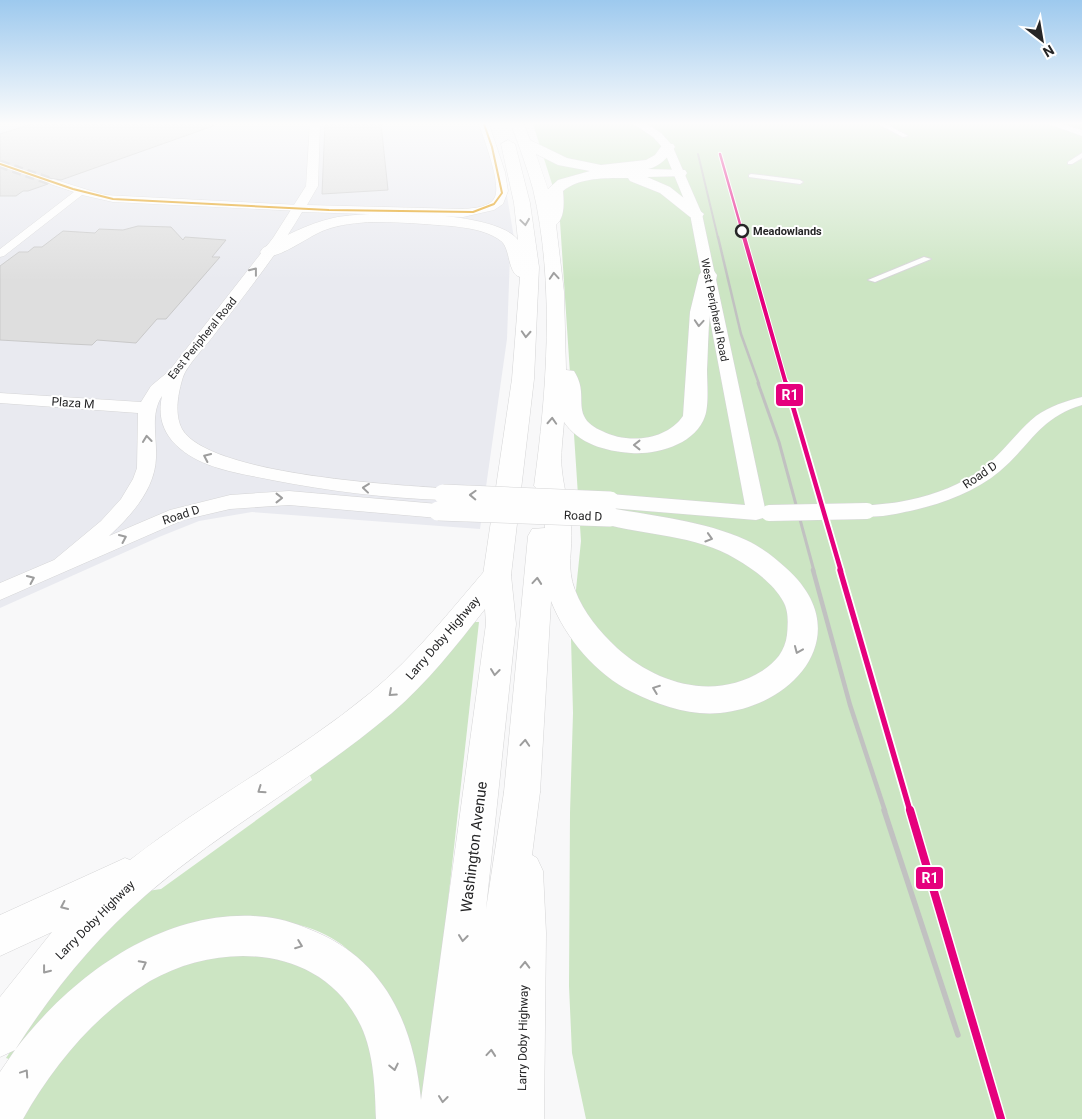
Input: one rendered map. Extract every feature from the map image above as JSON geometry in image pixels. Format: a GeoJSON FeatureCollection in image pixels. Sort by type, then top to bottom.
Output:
{"type":"FeatureCollection","features":[{"type":"Feature","properties":{"kind":"main road"},"geometry":{"type":"LineString","coordinates":[[498,575],[523,379],[527,286],[530,267],[517,176]]}},
{"type":"Feature","properties":{"kind":"main road","name":"Larry Doby Highway"},"geometry":{"type":"LineString","coordinates":[[521,1119],[526,933],[522,792],[536,592],[550,470],[556,342],[554,279],[549,235],[536,176]]}},
{"type":"Feature","properties":{"kind":"main road"},"geometry":{"type":"LineString","coordinates":[[549,235],[556,205],[555,190],[558,186],[585,176]]}},
{"type":"Feature","properties":{"kind":"main road"},"geometry":{"type":"LineString","coordinates":[[628,176],[661,188],[696,214]]}},
{"type":"Feature","properties":{"kind":"main road"},"geometry":{"type":"LineString","coordinates":[[269,252],[306,231],[341,221],[374,218],[467,223],[491,228],[509,239],[513,245],[527,286]]}},
{"type":"Feature","properties":{"kind":"main road"},"geometry":{"type":"LineString","coordinates":[[556,342],[571,392],[573,416],[583,430],[604,441],[624,445],[645,445],[674,438],[690,425],[694,416],[700,312],[708,275]]}},
{"type":"Feature","properties":{"kind":"main road"},"geometry":{"type":"LineString","coordinates":[[550,470],[558,532],[555,564],[563,596],[591,642],[626,673],[661,692],[688,698],[714,700],[729,699],[755,691],[776,678],[792,662],[802,643],[803,621],[800,603],[788,586],[756,558],[732,545],[610,509]]}},
{"type":"Feature","properties":{"kind":"main road","name":"Larry Doby Highway"},"geometry":{"type":"LineString","coordinates":[[0,1036],[31,990],[66,947],[109,903],[156,863],[322,747],[381,703],[429,657],[498,575]]}},
{"type":"Feature","properties":{"kind":"main road","name":"Washington Avenue"},"geometry":{"type":"LineString","coordinates":[[441,1119],[501,624],[498,575]]}},
{"type":"Feature","properties":{"kind":"main road"},"geometry":{"type":"LineString","coordinates":[[485,1119],[499,955],[522,792]]}},
{"type":"Feature","properties":{"kind":"main road"},"geometry":{"type":"LineString","coordinates":[[0,936],[156,863]]}},
{"type":"Feature","properties":{"kind":"main road"},"geometry":{"type":"LineString","coordinates":[[0,1115],[27,1070],[50,1040],[80,1008],[117,979],[158,956],[194,942],[222,937],[259,935],[294,942],[326,957],[352,979],[365,995],[374,1008],[390,1048],[399,1096],[399,1119]]}},
{"type":"Feature","properties":{"kind":"street","name":"East Peripheral Road"},"geometry":{"type":"LineString","coordinates":[[62,565],[114,520],[139,488],[148,459],[145,424],[147,408],[157,390],[175,375],[269,252],[300,208],[318,192],[317,176]]}},
{"type":"Feature","properties":{"kind":"street"},"geometry":{"type":"LineString","coordinates":[[53,182],[103,198],[122,200],[463,213],[480,210],[496,203],[502,196],[500,176]]}},
{"type":"Feature","properties":{"kind":"street","name":"West Peripheral Road"},"geometry":{"type":"LineString","coordinates":[[682,176],[696,214],[762,513]]}},
{"type":"Feature","properties":{"kind":"street"},"geometry":{"type":"LineString","coordinates":[[753,176],[800,182]]}},
{"type":"Feature","properties":{"kind":"street"},"geometry":{"type":"LineString","coordinates":[[0,254],[81,191]]}},
{"type":"Feature","properties":{"kind":"street"},"geometry":{"type":"LineString","coordinates":[[318,192],[333,202],[361,209]]}},
{"type":"Feature","properties":{"kind":"street"},"geometry":{"type":"LineString","coordinates":[[872,280],[927,259]]}},
{"type":"Feature","properties":{"kind":"street","name":"Road D"},"geometry":{"type":"LineString","coordinates":[[175,375],[168,404],[171,424],[185,443],[211,459],[238,467],[333,484],[389,491],[440,502]]}},
{"type":"Feature","properties":{"kind":"street","name":"Plaza M"},"geometry":{"type":"LineString","coordinates":[[0,398],[147,408]]}},
{"type":"Feature","properties":{"kind":"street","name":"Road D"},"geometry":{"type":"LineString","coordinates":[[0,592],[177,514],[230,502],[289,498],[762,513],[894,509],[925,501],[966,486],[997,465],[1045,415],[1082,401]]}},
{"type":"Feature","properties":{"kind":"shaded area"},"geometry":{"type":"Polygon","coordinates":[[[0,176],[503,176],[514,238],[510,255],[507,339],[480,529],[252,512],[199,521],[0,608],[0,176]]]}},
{"type":"Feature","properties":{"kind":"green space"},"geometry":{"type":"Polygon","coordinates":[[[550,176],[1082,176],[1082,1119],[586,1119],[572,1053],[569,986],[570,813],[573,713],[571,638],[581,541],[559,206],[550,176]]]}},
{"type":"Feature","properties":{"kind":"green space"},"geometry":{"type":"Polygon","coordinates":[[[475,622],[479,622],[430,1064],[422,1119],[361,963],[344,946],[330,937],[306,927],[281,921],[242,918],[12,1060],[6,1058],[55,986],[110,926],[148,891],[161,889],[312,780],[309,773],[475,622]]]}},
{"type":"Feature","properties":{"kind":"green space"},"geometry":{"type":"Polygon","coordinates":[[[255,950],[312,967],[342,992],[374,1045],[386,1119],[19,1119],[52,1061],[97,1014],[176,964],[255,950]]]}},
{"type":"Feature","properties":{"kind":"building"},"geometry":{"type":"Polygon","coordinates":[[[0,176],[72,176],[61,180],[49,178],[48,184],[23,191],[16,196],[0,196],[0,176]]]}},
{"type":"Feature","properties":{"kind":"building"},"geometry":{"type":"Polygon","coordinates":[[[323,176],[387,176],[388,190],[322,194],[323,176]]]}},
{"type":"Feature","properties":{"kind":"building"},"geometry":{"type":"Polygon","coordinates":[[[138,226],[171,227],[183,240],[185,237],[226,240],[212,257],[220,257],[166,319],[157,319],[136,343],[97,340],[92,345],[0,340],[0,266],[19,252],[28,252],[34,247],[42,247],[63,231],[95,233],[99,229],[123,230],[138,226]]]}},
{"type":"Feature","properties":{"kind":"tunnel"},"geometry":{"type":"LineString","coordinates":[[36,176],[53,182]]}},
{"type":"Feature","properties":{"kind":"railway"},"geometry":{"type":"LineString","coordinates":[[703,176],[718,238]]}},
{"type":"Feature","properties":{"kind":"railway"},"geometry":{"type":"LineString","coordinates":[[718,237],[741,334],[759,384]]}},
{"type":"Feature","properties":{"kind":"railway"},"geometry":{"type":"LineString","coordinates":[[758,383],[779,442],[814,571]]}},
{"type":"Feature","properties":{"kind":"railway"},"geometry":{"type":"LineString","coordinates":[[813,570],[850,705],[885,811]]}},
{"type":"Feature","properties":{"kind":"railway"},"geometry":{"type":"LineString","coordinates":[[884,810],[958,1035]]}},
{"type":"Feature","properties":{"kind":"transit line"},"geometry":{"type":"LineString","coordinates":[[36,176],[73,189],[113,199],[329,210],[473,212],[494,204],[500,197],[502,193],[498,176]]}},
{"type":"Feature","properties":{"kind":"transit line","name":"R1"},"geometry":{"type":"LineString","coordinates":[[726,176],[1001,1119]]}},
{"type":"Feature","properties":{"kind":"place","name":"Meadowlands"},"geometry":{"type":"Point","coordinates":[742,231]}}]}
